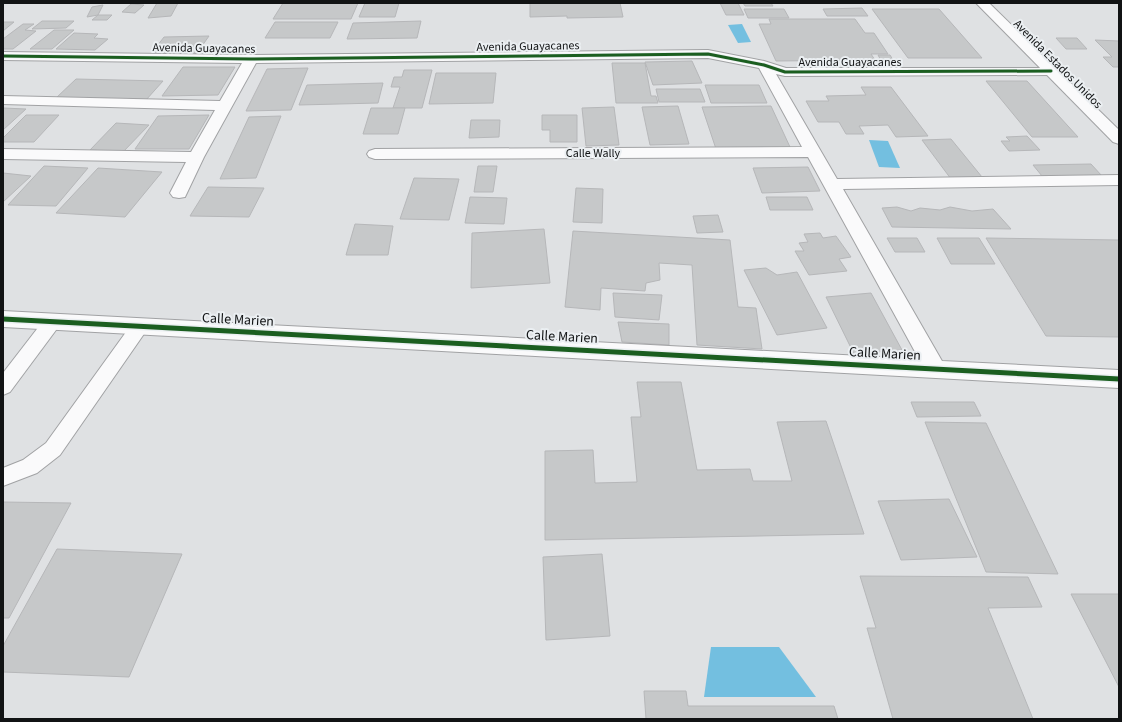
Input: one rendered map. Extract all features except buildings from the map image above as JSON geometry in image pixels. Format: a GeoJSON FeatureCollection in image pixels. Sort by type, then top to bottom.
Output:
{"type":"FeatureCollection","features":[{"type":"Feature","properties":{"kind":"street","name":"Avenida Estados Unidos"},"geometry":{"type":"LineString","coordinates":[[982,3],[1119,139]]}},
{"type":"Feature","properties":{"kind":"street","name":"Avenida Guayacanes"},"geometry":{"type":"LineString","coordinates":[[3,56],[251,59],[708,54],[764,65],[785,72],[1051,71]]}},
{"type":"Feature","properties":{"kind":"street"},"geometry":{"type":"LineString","coordinates":[[178,193],[196,157],[251,59]]}},
{"type":"Feature","properties":{"kind":"street"},"geometry":{"type":"LineString","coordinates":[[764,65],[935,368]]}},
{"type":"Feature","properties":{"kind":"street"},"geometry":{"type":"LineString","coordinates":[[3,100],[224,106]]}},
{"type":"Feature","properties":{"kind":"street","name":"Calle Wally"},"geometry":{"type":"LineString","coordinates":[[375,154],[812,152]]}},
{"type":"Feature","properties":{"kind":"street"},"geometry":{"type":"LineString","coordinates":[[3,154],[196,157]]}},
{"type":"Feature","properties":{"kind":"street"},"geometry":{"type":"LineString","coordinates":[[831,184],[1119,180]]}},
{"type":"Feature","properties":{"kind":"street","name":"Calle Marien"},"geometry":{"type":"LineString","coordinates":[[3,318],[1119,379]]}},
{"type":"Feature","properties":{"kind":"lane"},"geometry":{"type":"LineString","coordinates":[[3,388],[53,321]]}},
{"type":"Feature","properties":{"kind":"lane"},"geometry":{"type":"LineString","coordinates":[[3,477],[30,467],[53,449],[140,326]]}},
{"type":"Feature","properties":{"kind":"water"},"geometry":{"type":"Polygon","coordinates":[[[742,24],[751,42],[738,43],[728,25],[742,24]]]}},
{"type":"Feature","properties":{"kind":"water"},"geometry":{"type":"Polygon","coordinates":[[[869,140],[888,141],[900,168],[879,167],[869,140]]]}},
{"type":"Feature","properties":{"kind":"water"},"geometry":{"type":"Polygon","coordinates":[[[711,647],[779,647],[816,697],[704,697],[711,647]]]}},
{"type":"Feature","properties":{"kind":"cycle path"},"geometry":{"type":"LineString","coordinates":[[3,56],[251,59],[708,54],[764,65],[785,72],[1051,71]]}},
{"type":"Feature","properties":{"kind":"cycle path"},"geometry":{"type":"LineString","coordinates":[[3,319],[1119,379]]}}]}
